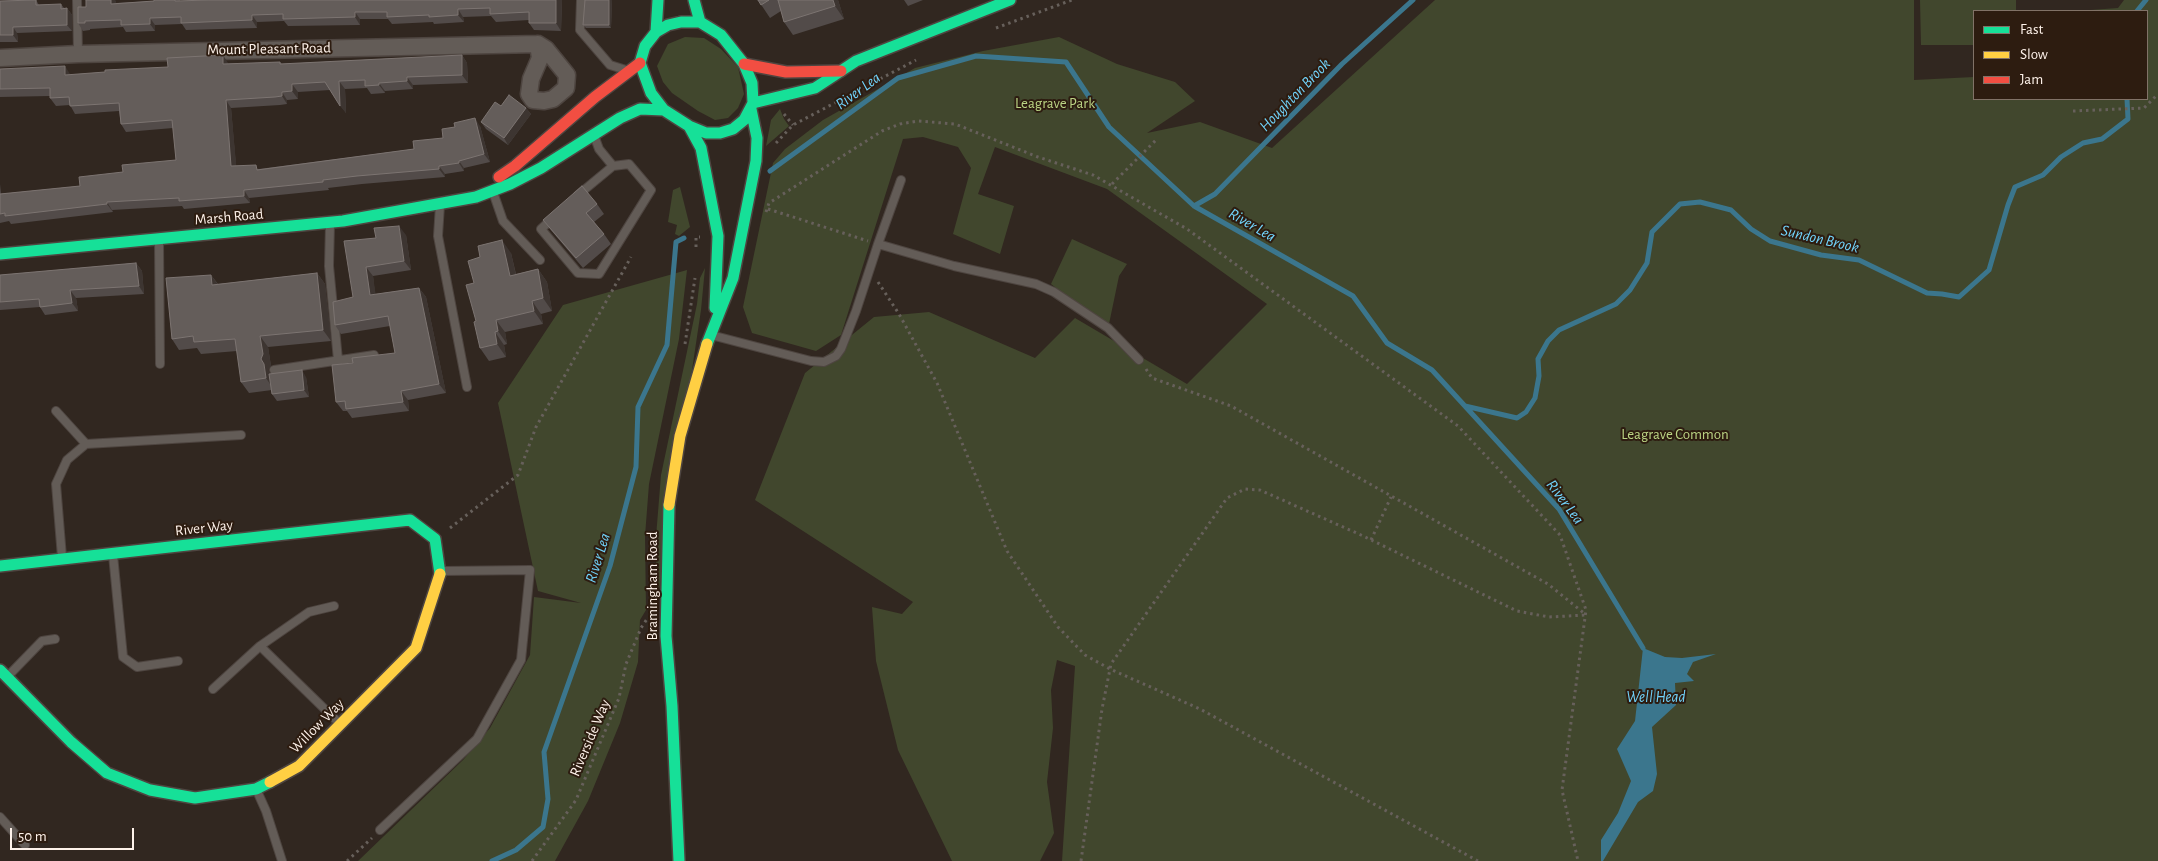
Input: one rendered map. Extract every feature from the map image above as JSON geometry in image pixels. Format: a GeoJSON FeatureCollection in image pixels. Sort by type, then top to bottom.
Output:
{"type":"FeatureCollection","features":[{"type":"Feature","properties":{"kind":"street"},"geometry":{"type":"LineString","coordinates":[[656,32],[658,0]]}},
{"type":"Feature","properties":{"kind":"street"},"geometry":{"type":"LineString","coordinates":[[694,0],[700,22]]}},
{"type":"Feature","properties":{"kind":"street"},"geometry":{"type":"LineString","coordinates":[[752,106],[815,88],[856,61],[904,40],[1010,0]]}},
{"type":"Feature","properties":{"kind":"street"},"geometry":{"type":"LineString","coordinates":[[682,22],[700,22],[721,35],[744,64],[752,83],[752,106],[744,120],[733,129],[706,133],[689,126],[664,110],[651,93],[640,63],[646,46],[656,32],[668,25],[682,22]]}},
{"type":"Feature","properties":{"kind":"street","name":"Mount Pleasant Road"},"geometry":{"type":"LineString","coordinates":[[0,58],[78,54],[538,44]]}},
{"type":"Feature","properties":{"kind":"street","name":"Marsh Road"},"geometry":{"type":"LineString","coordinates":[[459,200],[488,185],[515,166],[575,114],[640,63]]}},
{"type":"Feature","properties":{"kind":"street"},"geometry":{"type":"LineString","coordinates":[[744,64],[786,72],[842,71]]}},
{"type":"Feature","properties":{"kind":"street","name":"Bramingham Road"},"geometry":{"type":"LineString","coordinates":[[679,861],[672,706],[666,636],[666,535],[671,485],[678,446],[709,334],[715,316],[733,278],[756,161],[757,138],[752,106]]}},
{"type":"Feature","properties":{"kind":"street","name":"Marsh Road"},"geometry":{"type":"LineString","coordinates":[[0,254],[330,222],[476,197],[541,168],[594,134],[640,109],[664,110]]}},
{"type":"Feature","properties":{"kind":"street","name":"Bramingham Road"},"geometry":{"type":"LineString","coordinates":[[689,126],[701,148],[718,236],[715,316]]}},
{"type":"Feature","properties":{"kind":"street","name":"River Way"},"geometry":{"type":"LineString","coordinates":[[0,566],[410,520],[435,539]]}},
{"type":"Feature","properties":{"kind":"street"},"geometry":{"type":"LineString","coordinates":[[435,539],[442,571]]}},
{"type":"Feature","properties":{"kind":"street","name":"Willow Way"},"geometry":{"type":"LineString","coordinates":[[3,674],[71,742],[107,773],[150,790],[195,798],[256,789],[299,766],[416,648],[442,571]]}},
{"type":"Feature","properties":{"kind":"lane"},"geometry":{"type":"LineString","coordinates":[[77,0],[78,54]]}},
{"type":"Feature","properties":{"kind":"lane"},"geometry":{"type":"LineString","coordinates":[[581,0],[580,30],[610,65],[630,72]]}},
{"type":"Feature","properties":{"kind":"lane"},"geometry":{"type":"LineString","coordinates":[[658,15],[662,0]]}},
{"type":"Feature","properties":{"kind":"lane"},"geometry":{"type":"LineString","coordinates":[[594,134],[596,144],[613,166]]}},
{"type":"Feature","properties":{"kind":"lane"},"geometry":{"type":"LineString","coordinates":[[563,209],[541,229],[578,273],[599,274],[651,190],[629,164],[613,166],[570,202]]}},
{"type":"Feature","properties":{"kind":"lane"},"geometry":{"type":"LineString","coordinates":[[709,334],[811,361],[824,362],[836,356],[841,349],[856,311],[869,268],[901,180]]}},
{"type":"Feature","properties":{"kind":"lane"},"geometry":{"type":"LineString","coordinates":[[492,190],[503,221],[540,260]]}},
{"type":"Feature","properties":{"kind":"lane"},"geometry":{"type":"LineString","coordinates":[[440,203],[438,236],[467,387]]}},
{"type":"Feature","properties":{"kind":"lane"},"geometry":{"type":"LineString","coordinates":[[330,222],[329,266],[338,360]]}},
{"type":"Feature","properties":{"kind":"lane"},"geometry":{"type":"LineString","coordinates":[[159,238],[160,364]]}},
{"type":"Feature","properties":{"kind":"lane"},"geometry":{"type":"LineString","coordinates":[[878,244],[954,266],[1036,284],[1054,292],[1108,328],[1139,360]]}},
{"type":"Feature","properties":{"kind":"lane"},"geometry":{"type":"LineString","coordinates":[[274,370],[374,355]]}},
{"type":"Feature","properties":{"kind":"lane"},"geometry":{"type":"LineString","coordinates":[[56,411],[86,444]]}},
{"type":"Feature","properties":{"kind":"lane"},"geometry":{"type":"LineString","coordinates":[[62,559],[56,484],[67,460],[86,444],[241,435]]}},
{"type":"Feature","properties":{"kind":"lane"},"geometry":{"type":"LineString","coordinates":[[113,553],[123,657],[137,667],[178,660]]}},
{"type":"Feature","properties":{"kind":"lane"},"geometry":{"type":"LineString","coordinates":[[380,830],[477,739],[522,660],[530,570],[442,571]]}},
{"type":"Feature","properties":{"kind":"lane"},"geometry":{"type":"LineString","coordinates":[[213,689],[260,646],[309,612],[334,606]]}},
{"type":"Feature","properties":{"kind":"lane"},"geometry":{"type":"LineString","coordinates":[[3,674],[42,641],[55,638]]}},
{"type":"Feature","properties":{"kind":"lane"},"geometry":{"type":"LineString","coordinates":[[260,646],[340,724]]}},
{"type":"Feature","properties":{"kind":"lane"},"geometry":{"type":"LineString","coordinates":[[256,789],[266,811],[282,861]]}},
{"type":"Feature","properties":{"kind":"lane"},"geometry":{"type":"LineString","coordinates":[[0,817],[25,845]]}},
{"type":"Feature","properties":{"kind":"path"},"geometry":{"type":"LineString","coordinates":[[994,29],[1072,0]]}},
{"type":"Feature","properties":{"kind":"path"},"geometry":{"type":"LineString","coordinates":[[771,148],[793,126],[924,55]]}},
{"type":"Feature","properties":{"kind":"path"},"geometry":{"type":"LineString","coordinates":[[2073,111],[2144,108],[2158,94]]}},
{"type":"Feature","properties":{"kind":"path"},"geometry":{"type":"LineString","coordinates":[[763,215],[768,210],[769,203],[882,131],[900,124],[918,121],[955,124],[1038,157],[1093,175],[1187,228],[1458,426],[1560,535],[1586,610],[1562,790],[1578,861]]}},
{"type":"Feature","properties":{"kind":"path"},"geometry":{"type":"LineString","coordinates":[[1112,184],[1156,140]]}},
{"type":"Feature","properties":{"kind":"path"},"geometry":{"type":"LineString","coordinates":[[768,210],[878,244]]}},
{"type":"Feature","properties":{"kind":"path"},"geometry":{"type":"LineString","coordinates":[[435,539],[518,475],[536,427],[631,257]]}},
{"type":"Feature","properties":{"kind":"path"},"geometry":{"type":"LineString","coordinates":[[869,268],[899,314],[937,383],[1007,551],[1058,628],[1085,655],[1110,669],[1200,709],[1478,861]]}},
{"type":"Feature","properties":{"kind":"path"},"geometry":{"type":"LineString","coordinates":[[1139,360],[1152,378],[1231,406],[1548,584],[1586,615]]}},
{"type":"Feature","properties":{"kind":"path"},"geometry":{"type":"LineString","coordinates":[[1081,861],[1102,708],[1111,664],[1227,498],[1245,489],[1260,490],[1371,540],[1517,612],[1549,617],[1586,615]]}},
{"type":"Feature","properties":{"kind":"path"},"geometry":{"type":"LineString","coordinates":[[1371,540],[1392,497]]}},
{"type":"Feature","properties":{"kind":"path","name":"Riverside Way"},"geometry":{"type":"LineString","coordinates":[[532,861],[576,800],[618,698],[626,664],[641,628],[651,614]]}},
{"type":"Feature","properties":{"kind":"path"},"geometry":{"type":"LineString","coordinates":[[347,861],[380,830]]}},
{"type":"Feature","properties":{"kind":"green space","name":"Leagrave Common"},"geometry":{"type":"Polygon","coordinates":[[[1435,0],[1914,0],[1914,80],[1973,77],[1973,100],[2148,100],[2148,10],[2091,10],[2118,8],[2124,0],[2158,0],[2158,861],[1062,861],[1075,666],[1057,660],[1051,690],[1053,728],[1047,782],[1054,833],[1040,861],[952,861],[898,750],[876,661],[872,607],[902,614],[913,602],[755,500],[805,373],[874,317],[929,312],[1035,358],[1075,318],[1187,384],[1267,304],[1107,189],[995,147],[978,194],[1014,206],[1000,254],[953,234],[971,168],[958,147],[923,137],[903,139],[841,335],[816,351],[752,333],[743,307],[773,163],[785,149],[823,120],[915,68],[983,51],[1059,37],[1117,64],[1175,82],[1195,101],[1147,133],[1200,122],[1272,148],[1435,0]]]}},
{"type":"Feature","properties":{"kind":"green space"},"geometry":{"type":"Polygon","coordinates":[[[1920,0],[2016,0],[2016,10],[1973,10],[1973,45],[1921,45],[1920,0]]]}},
{"type":"Feature","properties":{"kind":"green space"},"geometry":{"type":"Polygon","coordinates":[[[685,37],[704,38],[721,49],[738,67],[744,94],[738,108],[728,118],[715,120],[698,111],[672,93],[663,82],[657,66],[668,44],[685,37]]]}},
{"type":"Feature","properties":{"kind":"green space"},"geometry":{"type":"Polygon","coordinates":[[[780,109],[789,126],[766,146],[771,120],[780,109]]]}},
{"type":"Feature","properties":{"kind":"green space"},"geometry":{"type":"Polygon","coordinates":[[[680,187],[690,227],[679,236],[675,234],[677,225],[668,222],[673,190],[680,187]]]}},
{"type":"Feature","properties":{"kind":"green space"},"geometry":{"type":"Polygon","coordinates":[[[1072,239],[1127,264],[1119,276],[1109,324],[1076,304],[1051,284],[1072,239]]]}},
{"type":"Feature","properties":{"kind":"green space"},"geometry":{"type":"Polygon","coordinates":[[[705,268],[701,310],[656,610],[656,537],[661,475],[697,304],[700,278],[705,268]]]}},
{"type":"Feature","properties":{"kind":"green space"},"geometry":{"type":"Polygon","coordinates":[[[687,270],[679,339],[649,484],[645,536],[646,610],[640,620],[638,662],[620,723],[588,801],[555,861],[358,861],[463,760],[490,728],[530,655],[534,597],[581,603],[538,591],[498,403],[563,305],[687,270]]]}},
{"type":"Feature","properties":{"kind":"water","name":"Well Head"},"geometry":{"type":"Polygon","coordinates":[[[1643,648],[1665,657],[1682,658],[1716,654],[1693,662],[1687,674],[1694,681],[1675,683],[1676,705],[1652,727],[1657,774],[1653,791],[1638,802],[1603,861],[1601,861],[1601,840],[1618,813],[1631,781],[1617,749],[1635,721],[1643,648]]]}},
{"type":"Feature","properties":{"kind":"building"},"geometry":{"type":"Polygon","coordinates":[[[36,0],[36,5],[61,4],[61,9],[67,8],[67,25],[13,27],[13,35],[0,35],[0,1],[36,0]]]}},
{"type":"Feature","properties":{"kind":"building"},"geometry":{"type":"Polygon","coordinates":[[[86,0],[111,0],[111,4],[154,0],[556,0],[556,23],[529,23],[529,12],[490,14],[490,8],[458,9],[458,15],[429,17],[429,15],[387,17],[387,12],[355,12],[355,17],[283,19],[283,14],[252,15],[252,20],[181,23],[181,17],[150,18],[150,24],[121,25],[121,20],[85,21],[85,23],[78,23],[78,7],[86,7],[86,0]]]}},
{"type":"Feature","properties":{"kind":"building"},"geometry":{"type":"Polygon","coordinates":[[[585,0],[609,0],[609,25],[583,25],[585,0]]]}},
{"type":"Feature","properties":{"kind":"building"},"geometry":{"type":"Polygon","coordinates":[[[758,0],[769,0],[761,5],[758,0]]]}},
{"type":"Feature","properties":{"kind":"building"},"geometry":{"type":"Polygon","coordinates":[[[778,0],[833,0],[835,6],[784,22],[778,0]]]}},
{"type":"Feature","properties":{"kind":"building"},"geometry":{"type":"Polygon","coordinates":[[[223,55],[223,64],[280,62],[280,64],[462,55],[462,75],[407,77],[407,81],[365,86],[365,80],[339,81],[340,106],[325,82],[292,84],[292,91],[282,92],[282,96],[226,100],[231,166],[256,165],[257,170],[414,149],[413,141],[443,138],[442,129],[455,127],[454,123],[475,118],[484,154],[459,161],[459,163],[439,166],[439,169],[357,176],[323,180],[323,182],[244,190],[244,196],[179,201],[179,198],[107,202],[107,204],[5,216],[5,213],[0,214],[0,194],[80,186],[79,177],[123,172],[122,165],[176,160],[172,120],[121,124],[119,103],[70,106],[69,97],[50,98],[50,88],[0,89],[0,69],[65,66],[65,75],[105,72],[105,70],[168,67],[167,58],[223,55]]]}},
{"type":"Feature","properties":{"kind":"building"},"geometry":{"type":"Polygon","coordinates":[[[509,95],[526,108],[504,138],[481,122],[495,102],[501,106],[509,95]]]}},
{"type":"Feature","properties":{"kind":"building"},"geometry":{"type":"Polygon","coordinates":[[[582,186],[597,204],[586,213],[604,234],[576,258],[543,220],[582,186]]]}},
{"type":"Feature","properties":{"kind":"building"},"geometry":{"type":"Polygon","coordinates":[[[399,226],[404,261],[366,267],[370,295],[419,288],[439,384],[401,391],[403,402],[346,409],[345,401],[336,402],[332,365],[353,363],[352,358],[395,353],[388,316],[335,325],[333,302],[353,297],[344,241],[376,238],[374,228],[399,226]]]}},
{"type":"Feature","properties":{"kind":"building"},"geometry":{"type":"Polygon","coordinates":[[[502,240],[510,276],[538,269],[543,298],[532,301],[534,311],[496,320],[498,331],[495,332],[497,344],[480,348],[474,322],[476,321],[466,285],[474,283],[468,261],[480,257],[478,246],[502,240]]]}},
{"type":"Feature","properties":{"kind":"building"},"geometry":{"type":"Polygon","coordinates":[[[136,263],[139,286],[70,290],[72,303],[40,307],[39,299],[0,302],[0,275],[136,263]]]}},
{"type":"Feature","properties":{"kind":"building"},"geometry":{"type":"Polygon","coordinates":[[[317,273],[323,330],[260,336],[263,354],[261,359],[264,364],[266,378],[241,382],[235,339],[194,342],[193,336],[172,339],[166,278],[211,275],[212,285],[317,273]]]}},
{"type":"Feature","properties":{"kind":"building"},"geometry":{"type":"Polygon","coordinates":[[[302,370],[304,390],[272,394],[269,374],[302,370]]]}},
{"type":"Feature","properties":{"kind":"waterway","name":"Houghton Brook"},"geometry":{"type":"LineString","coordinates":[[1194,206],[1215,194],[1342,64],[1413,0]]}},
{"type":"Feature","properties":{"kind":"waterway","name":"Sundon Brook"},"geometry":{"type":"LineString","coordinates":[[2138,10],[2146,0]]}},
{"type":"Feature","properties":{"kind":"waterway","name":"River Lea"},"geometry":{"type":"LineString","coordinates":[[770,171],[898,78],[976,56],[1066,62],[1109,127],[1194,206],[1353,296],[1387,343],[1432,370],[1559,509],[1643,648]]}},
{"type":"Feature","properties":{"kind":"waterway","name":"Sundon Brook"},"geometry":{"type":"LineString","coordinates":[[1465,406],[1517,418],[1526,412],[1535,398],[1539,376],[1538,359],[1548,341],[1559,330],[1616,304],[1630,290],[1647,263],[1652,232],[1680,204],[1700,202],[1731,210],[1751,229],[1770,241],[1821,255],[1859,260],[1927,293],[1959,297],[1989,270],[2015,187],[2043,175],[2061,157],[2083,143],[2102,139],[2128,119],[2127,100]]}},
{"type":"Feature","properties":{"kind":"waterway","name":"River Lea"},"geometry":{"type":"LineString","coordinates":[[492,861],[516,850],[543,827],[548,799],[544,752],[610,566],[636,467],[638,407],[667,345],[676,242],[684,238]]}},
{"type":"Feature","properties":{"kind":"traffic: fast"},"geometry":{"type":"LineString","coordinates":[[656,32],[658,0]]}},
{"type":"Feature","properties":{"kind":"traffic: fast"},"geometry":{"type":"LineString","coordinates":[[694,0],[700,22]]}},
{"type":"Feature","properties":{"kind":"traffic: fast"},"geometry":{"type":"LineString","coordinates":[[753,103],[815,88],[856,61],[1010,0]]}},
{"type":"Feature","properties":{"kind":"traffic: fast"},"geometry":{"type":"LineString","coordinates":[[681,22],[700,22],[721,35],[744,64],[752,83],[753,103],[744,120],[733,129],[720,133],[706,133],[689,126],[664,110],[651,93],[640,63],[645,46],[656,32],[668,25],[681,22]]}},
{"type":"Feature","properties":{"kind":"traffic: fast"},"geometry":{"type":"LineString","coordinates":[[0,254],[343,221],[476,197],[510,184],[541,168],[620,118],[640,109],[664,110]]}},
{"type":"Feature","properties":{"kind":"traffic: fast"},"geometry":{"type":"LineString","coordinates":[[707,344],[733,278],[756,161],[757,138],[751,109]]}},
{"type":"Feature","properties":{"kind":"traffic: fast"},"geometry":{"type":"LineString","coordinates":[[689,126],[701,148],[718,236],[715,308]]}},
{"type":"Feature","properties":{"kind":"traffic: fast"},"geometry":{"type":"LineString","coordinates":[[669,505],[666,636],[672,706],[679,861]]}},
{"type":"Feature","properties":{"kind":"traffic: fast"},"geometry":{"type":"LineString","coordinates":[[0,566],[410,520],[435,539],[440,574]]}},
{"type":"Feature","properties":{"kind":"traffic: fast"},"geometry":{"type":"LineString","coordinates":[[0,670],[71,742],[107,773],[150,790],[195,798],[256,789],[270,782]]}},
{"type":"Feature","properties":{"kind":"traffic: slow"},"geometry":{"type":"LineString","coordinates":[[669,505],[680,436],[707,344]]}},
{"type":"Feature","properties":{"kind":"traffic: slow"},"geometry":{"type":"LineString","coordinates":[[270,782],[299,766],[416,648],[440,574]]}},
{"type":"Feature","properties":{"kind":"traffic: jam"},"geometry":{"type":"LineString","coordinates":[[499,177],[515,166],[595,97],[640,63]]}},
{"type":"Feature","properties":{"kind":"traffic: jam"},"geometry":{"type":"LineString","coordinates":[[744,64],[786,72],[841,71]]}},
{"type":"Feature","properties":{"kind":"park label","name":"Leagrave Park"},"geometry":{"type":"Point","coordinates":[1055,103]}}]}
